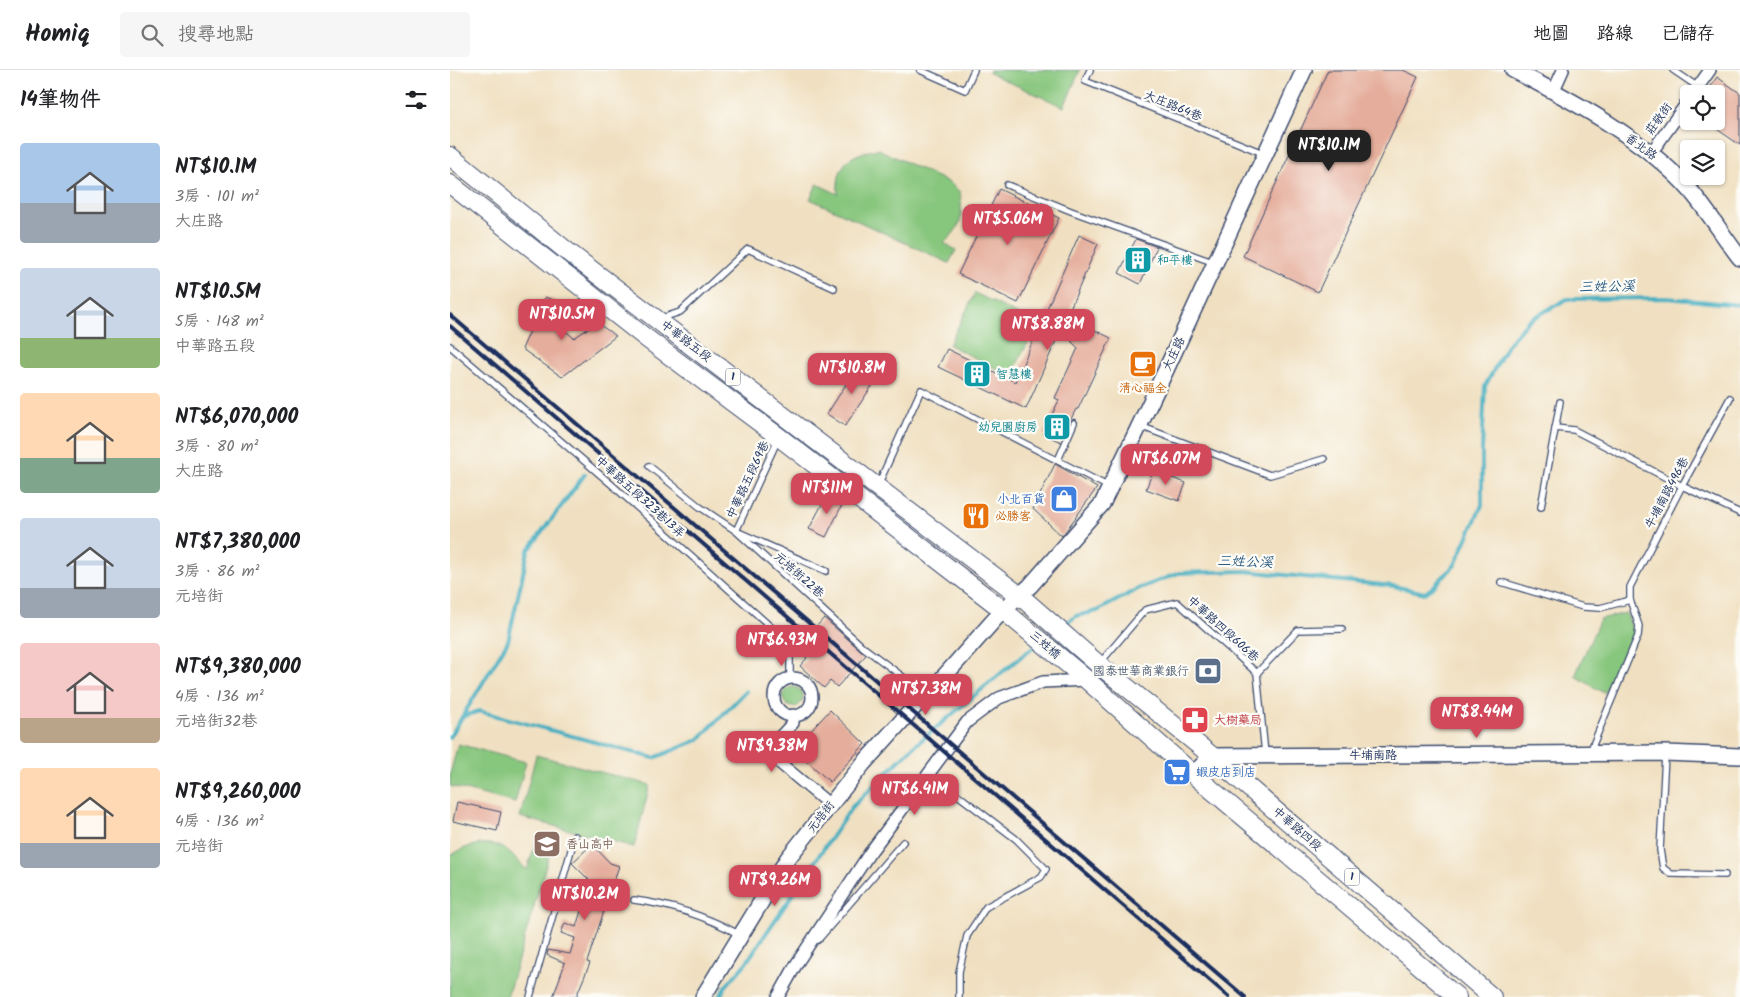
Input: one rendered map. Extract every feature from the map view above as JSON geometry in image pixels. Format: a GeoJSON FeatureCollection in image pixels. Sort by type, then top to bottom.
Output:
{"type":"FeatureCollection","features":[{"type":"Feature","properties":{"kind":"main road","name":"中華路五段"},"geometry":{"type":"LineString","coordinates":[[450,156],[568,252],[630,311],[779,437],[1003,610]]}},
{"type":"Feature","properties":{"kind":"main road","name":"中華路五段"},"geometry":{"type":"LineString","coordinates":[[450,184],[630,311],[658,320],[1019,595]]}},
{"type":"Feature","properties":{"kind":"main road","name":"三姓橋"},"geometry":{"type":"LineString","coordinates":[[1019,595],[1098,664]]}},
{"type":"Feature","properties":{"kind":"main road","name":"三姓橋"},"geometry":{"type":"LineString","coordinates":[[1003,610],[1087,680]]}},
{"type":"Feature","properties":{"kind":"main road","name":"中華路四段"},"geometry":{"type":"LineString","coordinates":[[1098,664],[1212,756],[1492,997]]}},
{"type":"Feature","properties":{"kind":"main road","name":"中華路四段"},"geometry":{"type":"LineString","coordinates":[[1087,680],[1193,774],[1457,997]]}},
{"type":"Feature","properties":{"kind":"street","name":"大庄路"},"geometry":{"type":"LineString","coordinates":[[1003,610],[1030,586],[1102,504],[1140,426],[1304,70]]}},
{"type":"Feature","properties":{"kind":"street","name":"香北路"},"geometry":{"type":"LineString","coordinates":[[1513,70],[1554,90],[1651,153],[1689,190],[1740,258]]}},
{"type":"Feature","properties":{"kind":"street"},"geometry":{"type":"LineString","coordinates":[[1554,90],[1563,70]]}},
{"type":"Feature","properties":{"kind":"street"},"geometry":{"type":"LineString","coordinates":[[1700,85],[1710,70]]}},
{"type":"Feature","properties":{"kind":"street","name":"莊敬街"},"geometry":{"type":"LineString","coordinates":[[1651,153],[1680,113]]}},
{"type":"Feature","properties":{"kind":"street","name":"元培街"},"geometry":{"type":"LineString","coordinates":[[703,997],[788,858],[890,733],[940,681],[1003,610]]}},
{"type":"Feature","properties":{"kind":"street"},"geometry":{"type":"LineString","coordinates":[[790,678],[802,680],[810,689],[811,695],[808,707],[804,711],[793,715],[781,712],[774,701],[774,695],[779,684],[790,678]]}},
{"type":"Feature","properties":{"kind":"street"},"geometry":{"type":"LineString","coordinates":[[778,997],[808,945],[869,854],[968,722],[999,698],[1044,682],[1087,680]]}},
{"type":"Feature","properties":{"kind":"street"},"geometry":{"type":"LineString","coordinates":[[793,715],[793,723],[777,740],[781,764],[830,805]]}},
{"type":"Feature","properties":{"kind":"street","name":"牛埔南路"},"geometry":{"type":"LineString","coordinates":[[1212,756],[1665,753],[1740,756]]}},
{"type":"Feature","properties":{"kind":"street"},"geometry":{"type":"LineString","coordinates":[[1193,774],[1212,756]]}},
{"type":"Feature","properties":{"kind":"lane"},"geometry":{"type":"LineString","coordinates":[[920,70],[965,90],[974,70]]}},
{"type":"Feature","properties":{"kind":"lane","name":"大庄路64巷"},"geometry":{"type":"LineString","coordinates":[[1090,70],[1085,81],[1265,154]]}},
{"type":"Feature","properties":{"kind":"lane"},"geometry":{"type":"LineString","coordinates":[[1673,70],[1689,85]]}},
{"type":"Feature","properties":{"kind":"lane"},"geometry":{"type":"LineString","coordinates":[[1007,185],[1071,211],[1215,264]]}},
{"type":"Feature","properties":{"kind":"lane"},"geometry":{"type":"LineString","coordinates":[[658,320],[680,312],[748,249],[834,288]]}},
{"type":"Feature","properties":{"kind":"lane","name":"中華路五段323巷13弄"},"geometry":{"type":"LineString","coordinates":[[450,346],[603,478],[790,644],[790,678]]}},
{"type":"Feature","properties":{"kind":"lane"},"geometry":{"type":"LineString","coordinates":[[877,486],[921,390],[1110,488]]}},
{"type":"Feature","properties":{"kind":"lane","name":"牛埔南路496巷"},"geometry":{"type":"LineString","coordinates":[[1630,600],[1630,587],[1730,398]]}},
{"type":"Feature","properties":{"kind":"lane"},"geometry":{"type":"LineString","coordinates":[[1541,507],[1560,402]]}},
{"type":"Feature","properties":{"kind":"lane"},"geometry":{"type":"LineString","coordinates":[[1058,460],[1074,423]]}},
{"type":"Feature","properties":{"kind":"lane"},"geometry":{"type":"LineString","coordinates":[[1140,426],[1270,475],[1324,459]]}},
{"type":"Feature","properties":{"kind":"lane"},"geometry":{"type":"LineString","coordinates":[[1555,428],[1574,430],[1682,486],[1740,513]]}},
{"type":"Feature","properties":{"kind":"lane","name":"中華路五段69巷"},"geometry":{"type":"LineString","coordinates":[[736,531],[779,437]]}},
{"type":"Feature","properties":{"kind":"lane","name":"元培街22巷"},"geometry":{"type":"LineString","coordinates":[[649,466],[700,508],[736,531],[864,647],[911,683],[940,681]]}},
{"type":"Feature","properties":{"kind":"lane"},"geometry":{"type":"LineString","coordinates":[[736,531],[826,571]]}},
{"type":"Feature","properties":{"kind":"lane"},"geometry":{"type":"LineString","coordinates":[[1502,582],[1583,607],[1600,608],[1630,600],[1639,626],[1638,636],[1589,754]]}},
{"type":"Feature","properties":{"kind":"lane","name":"中華路四段606巷"},"geometry":{"type":"LineString","coordinates":[[1098,664],[1145,610],[1177,602],[1257,673],[1298,630],[1342,629]]}},
{"type":"Feature","properties":{"kind":"lane"},"geometry":{"type":"LineString","coordinates":[[1257,673],[1265,756]]}},
{"type":"Feature","properties":{"kind":"lane"},"geometry":{"type":"LineString","coordinates":[[1665,753],[1660,850],[1663,868],[1671,874],[1724,876]]}},
{"type":"Feature","properties":{"kind":"lane"},"geometry":{"type":"LineString","coordinates":[[930,774],[1016,839],[1046,869],[1041,877],[986,907],[967,936],[959,972],[959,997]]}},
{"type":"Feature","properties":{"kind":"lane"},"geometry":{"type":"LineString","coordinates":[[530,997],[575,836]]}},
{"type":"Feature","properties":{"kind":"lane"},"geometry":{"type":"LineString","coordinates":[[808,945],[815,943],[830,927],[903,842]]}},
{"type":"Feature","properties":{"kind":"lane"},"geometry":{"type":"LineString","coordinates":[[634,900],[683,910],[714,920],[740,935]]}},
{"type":"Feature","properties":{"kind":"green space"},"geometry":{"type":"Polygon","coordinates":[[[990,70],[1080,70],[1064,107],[989,73],[990,70]]]}},
{"type":"Feature","properties":{"kind":"green space"},"geometry":{"type":"Polygon","coordinates":[[[878,149],[950,183],[960,192],[960,220],[955,231],[944,243],[956,250],[949,263],[810,199],[817,184],[838,194],[839,175],[842,167],[853,157],[878,149]]]}},
{"type":"Feature","properties":{"kind":"green space"},"geometry":{"type":"Polygon","coordinates":[[[975,293],[1037,324],[1011,376],[949,345],[975,293]]]}},
{"type":"Feature","properties":{"kind":"green space"},"geometry":{"type":"Polygon","coordinates":[[[1626,613],[1634,632],[1604,693],[1575,676],[1600,619],[1626,613]]]}},
{"type":"Feature","properties":{"kind":"green space"},"geometry":{"type":"Polygon","coordinates":[[[793,687],[800,690],[803,697],[800,704],[793,707],[786,704],[783,697],[786,690],[793,687]]]}},
{"type":"Feature","properties":{"kind":"green space"},"geometry":{"type":"Polygon","coordinates":[[[458,744],[526,762],[515,803],[450,786],[450,774],[458,744]]]}},
{"type":"Feature","properties":{"kind":"green space"},"geometry":{"type":"Polygon","coordinates":[[[536,755],[650,785],[634,847],[520,817],[536,755]]]}},
{"type":"Feature","properties":{"kind":"green space"},"geometry":{"type":"Polygon","coordinates":[[[537,838],[553,842],[507,997],[450,997],[450,856],[478,844],[493,845],[507,851],[527,870],[537,838]]]}},
{"type":"Feature","properties":{"kind":"building"},"geometry":{"type":"Polygon","coordinates":[[[1328,70],[1403,70],[1418,77],[1318,292],[1243,256],[1328,70]]]}},
{"type":"Feature","properties":{"kind":"building"},"geometry":{"type":"Polygon","coordinates":[[[1717,77],[1740,93],[1740,145],[1718,130],[1725,130],[1725,85],[1712,85],[1717,77]]]}},
{"type":"Feature","properties":{"kind":"building"},"geometry":{"type":"Polygon","coordinates":[[[999,189],[1059,218],[1018,303],[958,274],[999,189]]]}},
{"type":"Feature","properties":{"kind":"building"},"geometry":{"type":"Polygon","coordinates":[[[1079,235],[1098,244],[1065,320],[1076,326],[1084,325],[1111,338],[1061,442],[1043,434],[1059,400],[1055,398],[1078,348],[1072,342],[1063,325],[1026,409],[938,367],[947,349],[1015,382],[1079,235]]]}},
{"type":"Feature","properties":{"kind":"building","name":"和平樓"},"geometry":{"type":"Polygon","coordinates":[[[1136,239],[1157,247],[1140,284],[1119,273],[1136,239]]]}},
{"type":"Feature","properties":{"kind":"building"},"geometry":{"type":"Polygon","coordinates":[[[545,297],[563,304],[556,323],[574,338],[597,323],[616,336],[562,377],[522,349],[545,297]]]}},
{"type":"Feature","properties":{"kind":"building"},"geometry":{"type":"Polygon","coordinates":[[[859,364],[878,377],[845,426],[827,414],[859,364]]]}},
{"type":"Feature","properties":{"kind":"building","name":"小北百貨"},"geometry":{"type":"Polygon","coordinates":[[[1055,464],[1097,488],[1062,536],[1033,509],[1055,464]]]}},
{"type":"Feature","properties":{"kind":"building"},"geometry":{"type":"Polygon","coordinates":[[[1153,471],[1186,483],[1179,501],[1146,489],[1153,471]]]}},
{"type":"Feature","properties":{"kind":"building"},"geometry":{"type":"Polygon","coordinates":[[[828,493],[844,501],[826,537],[809,529],[828,493]]]}},
{"type":"Feature","properties":{"kind":"building"},"geometry":{"type":"Polygon","coordinates":[[[824,618],[866,655],[837,687],[830,681],[824,688],[800,666],[807,658],[797,649],[824,618]]]}},
{"type":"Feature","properties":{"kind":"building"},"geometry":{"type":"Polygon","coordinates":[[[830,710],[865,744],[830,782],[794,749],[830,710]]]}},
{"type":"Feature","properties":{"kind":"building"},"geometry":{"type":"Polygon","coordinates":[[[457,802],[501,812],[497,831],[453,821],[457,802]]]}},
{"type":"Feature","properties":{"kind":"building"},"geometry":{"type":"Polygon","coordinates":[[[592,844],[610,863],[619,866],[587,962],[590,963],[576,997],[553,997],[565,963],[547,955],[548,950],[570,954],[575,938],[561,933],[565,923],[576,927],[589,880],[572,863],[592,844]]]}},
{"type":"Feature","properties":{"kind":"waterway","name":"三姓公溪"},"geometry":{"type":"LineString","coordinates":[[1063,626],[1076,616],[1097,611],[1140,588],[1179,573],[1245,571],[1393,586],[1425,593],[1455,565],[1482,505],[1485,386],[1508,344],[1528,321],[1567,299],[1667,298],[1740,305]]}},
{"type":"Feature","properties":{"kind":"waterway"},"geometry":{"type":"LineString","coordinates":[[450,737],[508,641],[528,551],[585,474]]}},
{"type":"Feature","properties":{"kind":"waterway","name":"三姓公溪"},"geometry":{"type":"LineString","coordinates":[[720,997],[725,987],[746,963],[852,807],[912,748],[1037,645]]}},
{"type":"Feature","properties":{"kind":"waterway"},"geometry":{"type":"LineString","coordinates":[[462,717],[479,711],[654,758],[698,740],[746,691]]}},
{"type":"Feature","properties":{"kind":"railway"},"geometry":{"type":"LineString","coordinates":[[450,315],[1245,997]]}},
{"type":"Feature","properties":{"kind":"railway"},"geometry":{"type":"LineString","coordinates":[[450,326],[1229,997]]}},
{"type":"Feature","properties":{"kind":"place","name":"和平樓"},"geometry":{"type":"Point","coordinates":[1138,260]}},
{"type":"Feature","properties":{"kind":"place","name":"清心福全"},"geometry":{"type":"Point","coordinates":[1143,364]}},
{"type":"Feature","properties":{"kind":"place","name":"智慧樓"},"geometry":{"type":"Point","coordinates":[977,374]}},
{"type":"Feature","properties":{"kind":"place","name":"幼兒園廚房"},"geometry":{"type":"Point","coordinates":[1057,427]}},
{"type":"Feature","properties":{"kind":"place","name":"小北百貨"},"geometry":{"type":"Point","coordinates":[1064,499]}},
{"type":"Feature","properties":{"kind":"place","name":"必勝客"},"geometry":{"type":"Point","coordinates":[976,516]}},
{"type":"Feature","properties":{"kind":"place","name":"國泰世華商業銀行"},"geometry":{"type":"Point","coordinates":[1208,671]}},
{"type":"Feature","properties":{"kind":"place","name":"大樹藥局"},"geometry":{"type":"Point","coordinates":[1195,720]}},
{"type":"Feature","properties":{"kind":"place","name":"蝦皮店到店"},"geometry":{"type":"Point","coordinates":[1177,772]}},
{"type":"Feature","properties":{"kind":"place","name":"香山高中"},"geometry":{"type":"Point","coordinates":[547,844]}}]}
